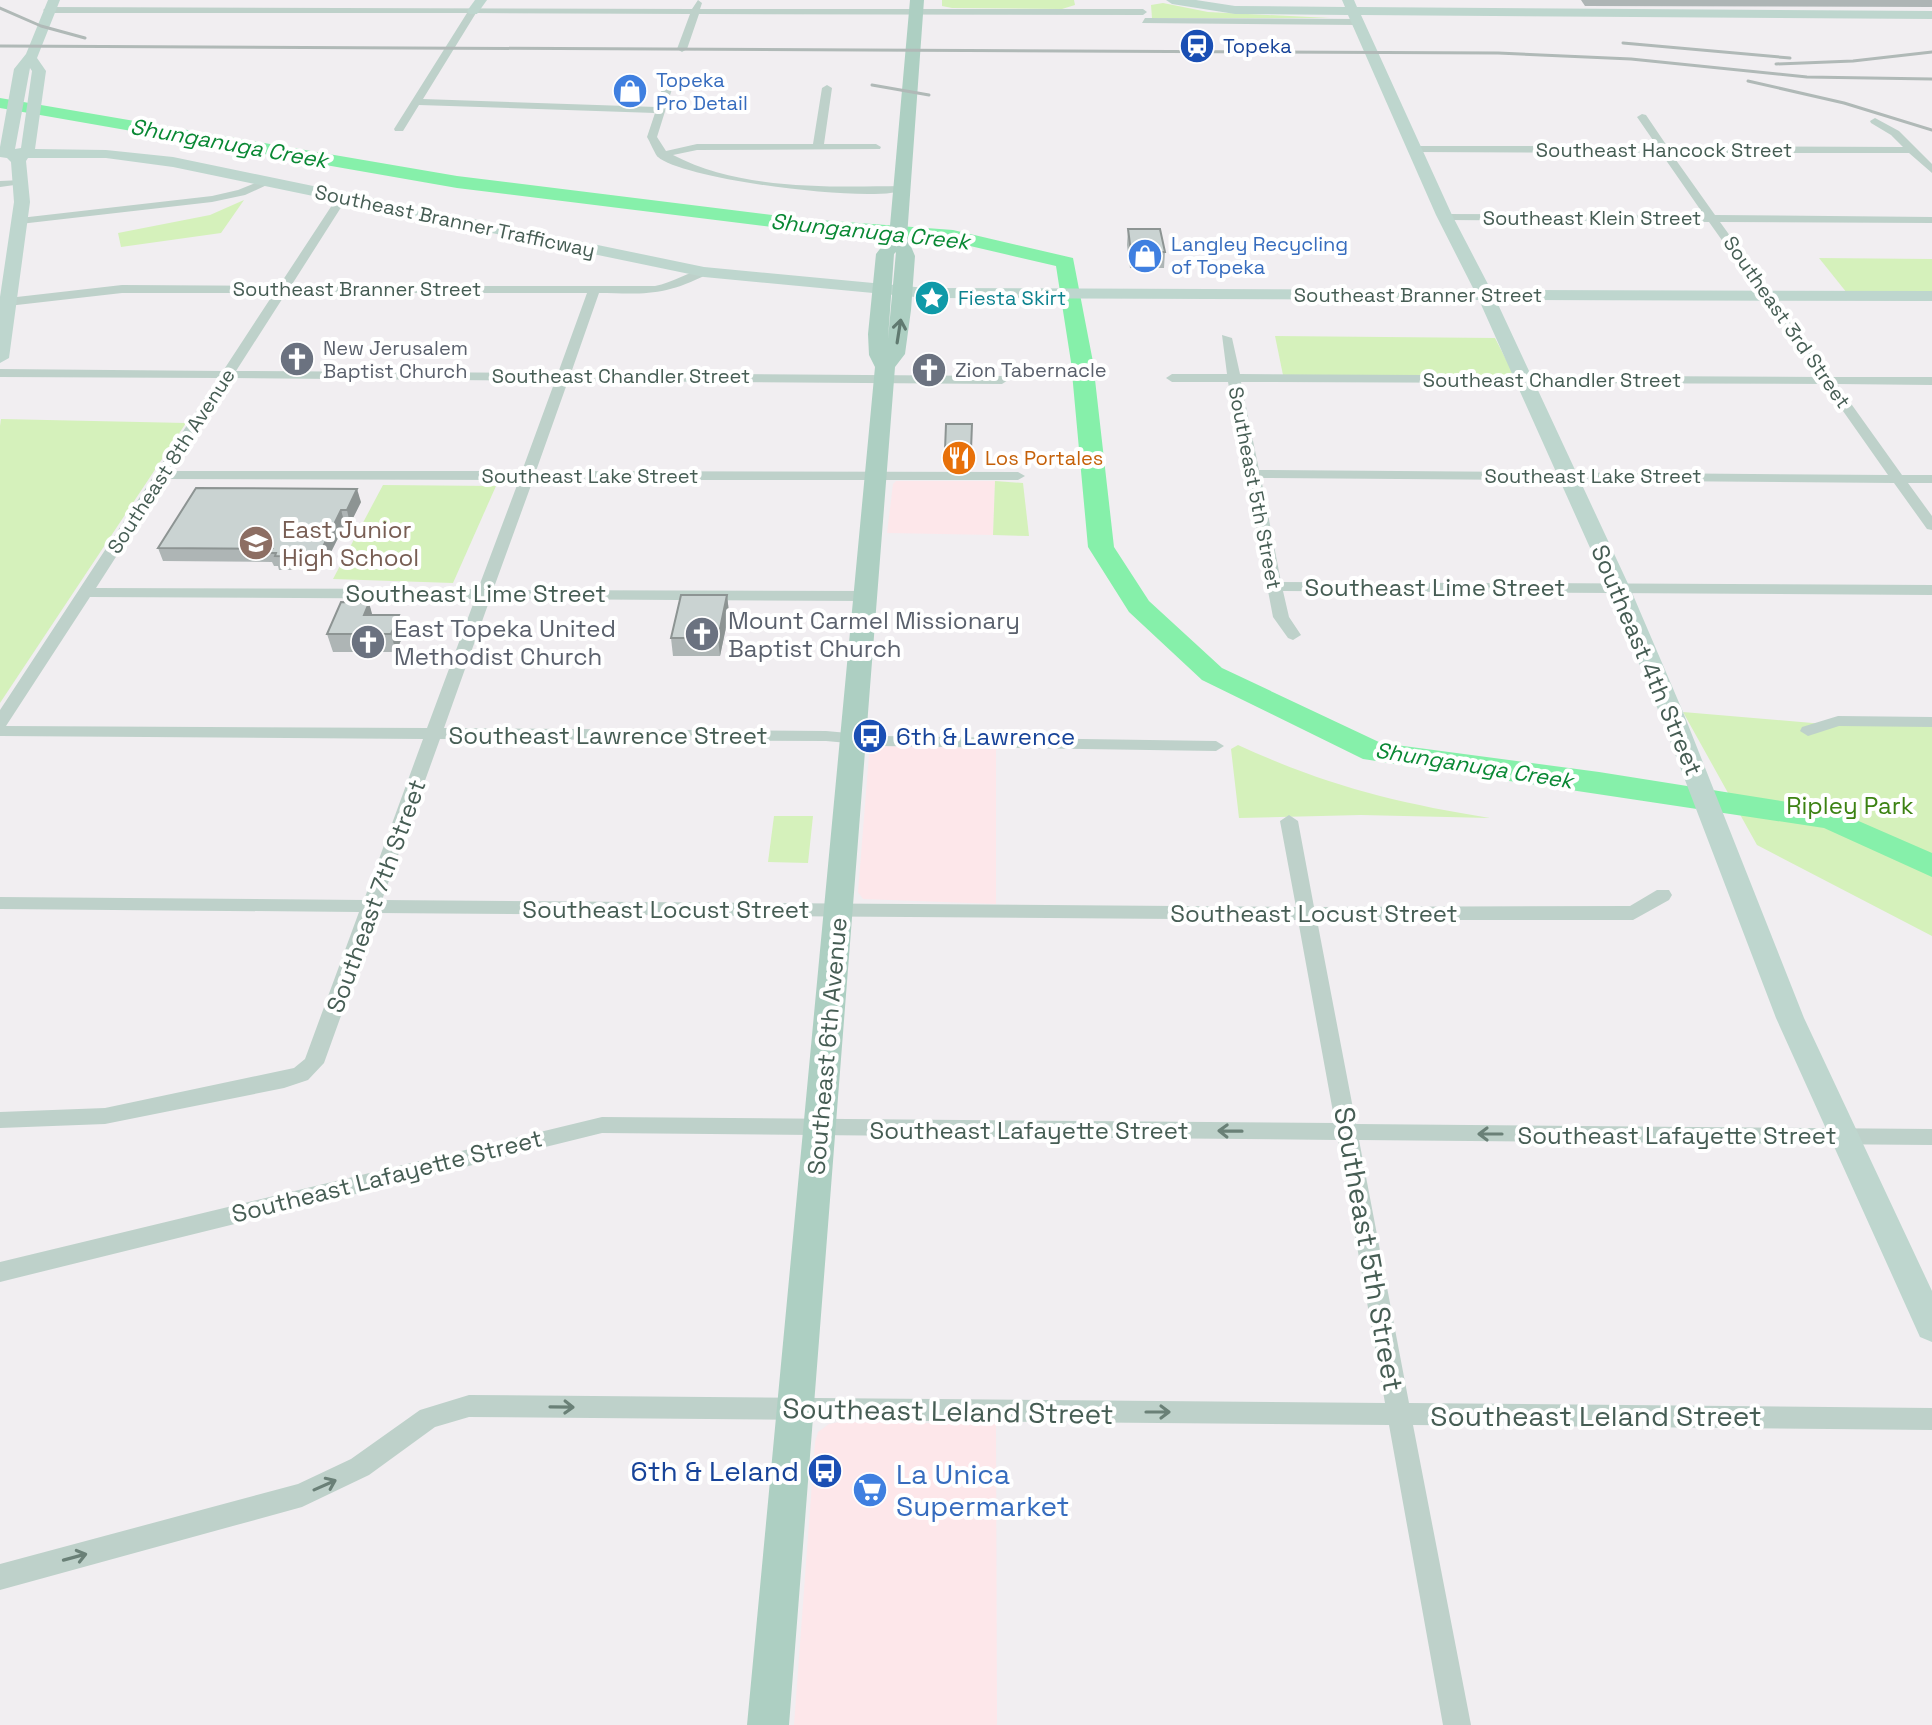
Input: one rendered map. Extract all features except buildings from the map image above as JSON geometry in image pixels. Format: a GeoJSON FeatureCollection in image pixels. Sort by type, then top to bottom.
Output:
{"type":"FeatureCollection","features":[{"type":"Feature","properties":{"kind":"main road","name":"Southeast 6th Avenue"},"geometry":{"type":"LineString","coordinates":[[768,1725],[885,373],[895,354],[904,291],[906,256],[898,237],[917,0]]}},
{"type":"Feature","properties":{"kind":"main road"},"geometry":{"type":"LineString","coordinates":[[1172,0],[1235,10],[1932,15]]}},
{"type":"Feature","properties":{"kind":"main road"},"geometry":{"type":"LineString","coordinates":[[0,358],[8,302],[8,252],[20,221],[22,196],[7,149],[21,69],[32,60],[51,5]]}},
{"type":"Feature","properties":{"kind":"main road","name":"Southeast 4th Street"},"geometry":{"type":"LineString","coordinates":[[1353,11],[1445,217],[1524,379],[1619,588],[1683,742],[1790,1018],[1932,1327]]}},
{"type":"Feature","properties":{"kind":"main road"},"geometry":{"type":"LineString","coordinates":[[11,156],[30,135],[39,71],[32,60]]}},
{"type":"Feature","properties":{"kind":"main road","name":"Southeast Branner Trafficway"},"geometry":{"type":"LineString","coordinates":[[11,156],[206,170],[704,272]]}},
{"type":"Feature","properties":{"kind":"main road","name":"Southeast 6th Avenue"},"geometry":{"type":"LineString","coordinates":[[885,373],[878,344],[885,254],[898,237]]}},
{"type":"Feature","properties":{"kind":"main road","name":"Southeast Branner Street"},"geometry":{"type":"LineString","coordinates":[[704,272],[718,278],[774,288],[1003,293],[1932,296]]}},
{"type":"Feature","properties":{"kind":"street"},"geometry":{"type":"LineString","coordinates":[[251,11],[261,0]]}},
{"type":"Feature","properties":{"kind":"street"},"geometry":{"type":"LineString","coordinates":[[682,49],[699,0]]}},
{"type":"Feature","properties":{"kind":"street"},"geometry":{"type":"LineString","coordinates":[[1149,0],[1142,5],[1149,33]]}},
{"type":"Feature","properties":{"kind":"street"},"geometry":{"type":"LineString","coordinates":[[51,5],[251,11],[477,6],[1144,17],[1353,11]]}},
{"type":"Feature","properties":{"kind":"street"},"geometry":{"type":"LineString","coordinates":[[399,129],[477,6]]}},
{"type":"Feature","properties":{"kind":"street"},"geometry":{"type":"LineString","coordinates":[[818,147],[827,88]]}},
{"type":"Feature","properties":{"kind":"street"},"geometry":{"type":"LineString","coordinates":[[667,89],[652,137],[661,155],[686,169],[709,175],[840,188],[901,189]]}},
{"type":"Feature","properties":{"kind":"street"},"geometry":{"type":"LineString","coordinates":[[416,102],[660,110]]}},
{"type":"Feature","properties":{"kind":"street","name":"Southeast 3rd Street"},"geometry":{"type":"LineString","coordinates":[[1642,117],[1932,526]]}},
{"type":"Feature","properties":{"kind":"street"},"geometry":{"type":"LineString","coordinates":[[1875,121],[1895,133],[1932,170]]}},
{"type":"Feature","properties":{"kind":"street"},"geometry":{"type":"LineString","coordinates":[[661,155],[697,147],[876,147]]}},
{"type":"Feature","properties":{"kind":"street","name":"Southeast Hancock Street"},"geometry":{"type":"LineString","coordinates":[[1415,149],[1912,150]]}},
{"type":"Feature","properties":{"kind":"street"},"geometry":{"type":"LineString","coordinates":[[0,184],[18,182]]}},
{"type":"Feature","properties":{"kind":"street"},"geometry":{"type":"LineString","coordinates":[[20,221],[212,199],[241,193],[265,182]]}},
{"type":"Feature","properties":{"kind":"street","name":"Southeast 8th Avenue"},"geometry":{"type":"LineString","coordinates":[[0,723],[342,198]]}},
{"type":"Feature","properties":{"kind":"street","name":"Southeast Klein Street"},"geometry":{"type":"LineString","coordinates":[[1445,217],[1932,220]]}},
{"type":"Feature","properties":{"kind":"street","name":"Southeast Branner Street"},"geometry":{"type":"LineString","coordinates":[[8,302],[122,289],[655,290],[673,287],[704,272]]}},
{"type":"Feature","properties":{"kind":"street","name":"Southeast 7th Street"},"geometry":{"type":"LineString","coordinates":[[0,1120],[105,1116],[284,1080],[301,1074],[319,1055],[595,289]]}},
{"type":"Feature","properties":{"kind":"street","name":"Southeast 5th Street"},"geometry":{"type":"LineString","coordinates":[[1226,338],[1281,617],[1293,635]]}},
{"type":"Feature","properties":{"kind":"street","name":"Southeast Chandler Street"},"geometry":{"type":"LineString","coordinates":[[0,373],[563,376],[885,373],[1002,380]]}},
{"type":"Feature","properties":{"kind":"street","name":"Southeast Chandler Street"},"geometry":{"type":"LineString","coordinates":[[1172,378],[1932,381]]}},
{"type":"Feature","properties":{"kind":"street","name":"Southeast Lake Street"},"geometry":{"type":"LineString","coordinates":[[1253,474],[1932,479]]}},
{"type":"Feature","properties":{"kind":"street","name":"Southeast Lake Street"},"geometry":{"type":"LineString","coordinates":[[161,475],[1018,476]]}},
{"type":"Feature","properties":{"kind":"street","name":"Southeast Lime Street"},"geometry":{"type":"LineString","coordinates":[[1275,586],[1932,590]]}},
{"type":"Feature","properties":{"kind":"street","name":"Southeast Lime Street"},"geometry":{"type":"LineString","coordinates":[[86,592],[866,596]]}},
{"type":"Feature","properties":{"kind":"street"},"geometry":{"type":"LineString","coordinates":[[1808,731],[1838,721],[1932,722]]}},
{"type":"Feature","properties":{"kind":"street","name":"Southeast Lawrence Street"},"geometry":{"type":"LineString","coordinates":[[0,731],[854,738],[1216,746]]}},
{"type":"Feature","properties":{"kind":"street","name":"Southeast 5th Street"},"geometry":{"type":"LineString","coordinates":[[1289,821],[1457,1725]]}},
{"type":"Feature","properties":{"kind":"street","name":"Southeast Locust Street"},"geometry":{"type":"LineString","coordinates":[[0,903],[1307,914],[1633,913],[1663,895]]}},
{"type":"Feature","properties":{"kind":"street","name":"Southeast Lafayette Street"},"geometry":{"type":"LineString","coordinates":[[0,1272],[590,1126],[637,1123],[820,1129],[990,1127],[1932,1137]]}},
{"type":"Feature","properties":{"kind":"street","name":"Southeast Leland Street"},"geometry":{"type":"LineString","coordinates":[[0,1577],[302,1495],[360,1467],[410,1428],[447,1411],[469,1406],[1932,1419]]}},
{"type":"Feature","properties":{"kind":"shaded area"},"geometry":{"type":"Polygon","coordinates":[[[896,481],[995,481],[993,535],[887,533],[893,484],[896,481]]]}},
{"type":"Feature","properties":{"kind":"shaded area"},"geometry":{"type":"Polygon","coordinates":[[[875,746],[996,748],[996,904],[863,899],[858,892],[869,755],[875,746]]]}},
{"type":"Feature","properties":{"kind":"shaded area"},"geometry":{"type":"Polygon","coordinates":[[[829,1424],[996,1424],[997,1725],[794,1725],[815,1442],[818,1432],[829,1424]]]}},
{"type":"Feature","properties":{"kind":"green space"},"geometry":{"type":"Polygon","coordinates":[[[942,0],[1074,0],[1075,5],[1062,9],[952,8],[942,6],[942,0]]]}},
{"type":"Feature","properties":{"kind":"green space"},"geometry":{"type":"Polygon","coordinates":[[[1163,3],[1208,12],[1330,18],[1152,18],[1151,5],[1163,3]]]}},
{"type":"Feature","properties":{"kind":"green space"},"geometry":{"type":"Polygon","coordinates":[[[244,200],[221,233],[121,247],[118,233],[210,215],[244,200]]]}},
{"type":"Feature","properties":{"kind":"green space"},"geometry":{"type":"Polygon","coordinates":[[[1819,258],[1932,259],[1932,292],[1847,293],[1819,258]]]}},
{"type":"Feature","properties":{"kind":"green space"},"geometry":{"type":"Polygon","coordinates":[[[1275,336],[1495,338],[1513,373],[1509,376],[1283,375],[1275,336]]]}},
{"type":"Feature","properties":{"kind":"green space"},"geometry":{"type":"Polygon","coordinates":[[[1,419],[186,423],[0,703],[0,426],[1,419]]]}},
{"type":"Feature","properties":{"kind":"green space"},"geometry":{"type":"Polygon","coordinates":[[[995,481],[1023,483],[1029,536],[993,535],[995,481]]]}},
{"type":"Feature","properties":{"kind":"green space"},"geometry":{"type":"Polygon","coordinates":[[[383,485],[496,486],[453,583],[333,579],[383,485]]]}},
{"type":"Feature","properties":{"kind":"green space","name":"Ripley Park"},"geometry":{"type":"Polygon","coordinates":[[[1683,712],[1824,724],[1932,725],[1932,936],[1757,845],[1683,712]]]}},
{"type":"Feature","properties":{"kind":"green space"},"geometry":{"type":"Polygon","coordinates":[[[1238,745],[1361,791],[1490,818],[1361,815],[1239,818],[1231,749],[1238,745]]]}},
{"type":"Feature","properties":{"kind":"green space"},"geometry":{"type":"Polygon","coordinates":[[[774,816],[813,816],[808,863],[768,862],[774,816]]]}},
{"type":"Feature","properties":{"kind":"waterway","name":"Shunganuga Creek"},"geometry":{"type":"LineString","coordinates":[[0,103],[457,182],[805,225],[953,236],[1066,262],[1082,362],[1101,547],[1139,606],[1212,674],[1374,752],[1599,782],[1831,819],[1932,866]]}},
{"type":"Feature","properties":{"kind":"railway"},"geometry":{"type":"LineString","coordinates":[[0,8],[41,26],[85,38]]}},
{"type":"Feature","properties":{"kind":"railway"},"geometry":{"type":"LineString","coordinates":[[1623,43],[1790,58]]}},
{"type":"Feature","properties":{"kind":"railway"},"geometry":{"type":"LineString","coordinates":[[0,46],[1498,53],[1631,59],[1807,77],[1932,79]]}},
{"type":"Feature","properties":{"kind":"railway"},"geometry":{"type":"LineString","coordinates":[[1776,64],[1853,61],[1932,52]]}},
{"type":"Feature","properties":{"kind":"railway"},"geometry":{"type":"LineString","coordinates":[[1748,81],[1844,103],[1932,130]]}},
{"type":"Feature","properties":{"kind":"railway"},"geometry":{"type":"LineString","coordinates":[[872,85],[929,95]]}},
{"type":"Feature","properties":{"kind":"place","name":"Topeka"},"geometry":{"type":"Point","coordinates":[1197,46]}},
{"type":"Feature","properties":{"kind":"place","name":"Topeka Pro Detail"},"geometry":{"type":"Point","coordinates":[630,91]}},
{"type":"Feature","properties":{"kind":"place","name":"Langley Recycling of Topeka"},"geometry":{"type":"Point","coordinates":[1145,256]}},
{"type":"Feature","properties":{"kind":"place","name":"Fiesta Skirt"},"geometry":{"type":"Point","coordinates":[932,298]}},
{"type":"Feature","properties":{"kind":"place","name":"New Jerusalem Baptist Church"},"geometry":{"type":"Point","coordinates":[297,359]}},
{"type":"Feature","properties":{"kind":"place","name":"Zion Tabernacle"},"geometry":{"type":"Point","coordinates":[929,370]}},
{"type":"Feature","properties":{"kind":"place","name":"Los Portales"},"geometry":{"type":"Point","coordinates":[959,458]}},
{"type":"Feature","properties":{"kind":"place","name":"East Junior High School"},"geometry":{"type":"Point","coordinates":[256,543]}},
{"type":"Feature","properties":{"kind":"place","name":"Mount Carmel Missionary Baptist Church"},"geometry":{"type":"Point","coordinates":[702,634]}},
{"type":"Feature","properties":{"kind":"place","name":"East Topeka United Methodist Church"},"geometry":{"type":"Point","coordinates":[368,642]}},
{"type":"Feature","properties":{"kind":"place","name":"6th & Lawrence"},"geometry":{"type":"Point","coordinates":[870,736]}},
{"type":"Feature","properties":{"kind":"place","name":"6th & Leland"},"geometry":{"type":"Point","coordinates":[825,1471]}},
{"type":"Feature","properties":{"kind":"place","name":"La Unica Supermarket"},"geometry":{"type":"Point","coordinates":[870,1490]}}]}
